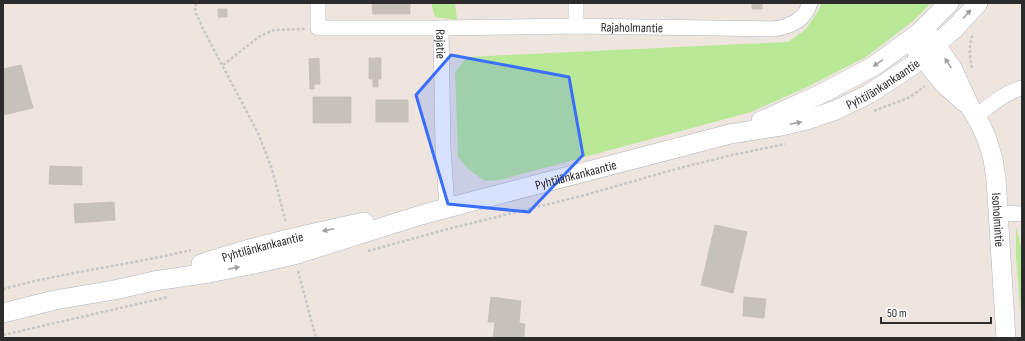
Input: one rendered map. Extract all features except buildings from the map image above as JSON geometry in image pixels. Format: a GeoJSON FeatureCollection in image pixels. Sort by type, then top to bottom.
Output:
{"type":"FeatureCollection","features":[{"type":"Feature","properties":{"kind":"street"},"geometry":{"type":"LineString","coordinates":[[318,3],[318,28]]}},
{"type":"Feature","properties":{"kind":"street"},"geometry":{"type":"LineString","coordinates":[[576,3],[576,26]]}},
{"type":"Feature","properties":{"kind":"street","name":"Rajaholmantie"},"geometry":{"type":"LineString","coordinates":[[441,28],[576,26],[773,29],[783,28],[798,21],[803,16],[810,3]]}},
{"type":"Feature","properties":{"kind":"street","name":"Pyhtilänkankaantie"},"geometry":{"type":"LineString","coordinates":[[730,134],[781,113],[874,66],[919,33],[949,3]]}},
{"type":"Feature","properties":{"kind":"street","name":"Pyhtilänkankaantie"},"geometry":{"type":"LineString","coordinates":[[3,313],[55,300],[114,290],[154,281],[209,273],[294,255],[447,208],[730,134],[781,126],[807,120],[836,110],[869,94],[912,66],[955,28],[978,3]]}},
{"type":"Feature","properties":{"kind":"street","name":"Rajatie"},"geometry":{"type":"LineString","coordinates":[[318,28],[441,28],[443,148],[447,208]]}},
{"type":"Feature","properties":{"kind":"street","name":"Isoholmintie"},"geometry":{"type":"LineString","coordinates":[[924,28],[952,68],[987,139],[993,159],[996,179],[1006,338]]}},
{"type":"Feature","properties":{"kind":"street"},"geometry":{"type":"LineString","coordinates":[[909,40],[944,84],[973,112],[1020,87]]}},
{"type":"Feature","properties":{"kind":"street"},"geometry":{"type":"LineString","coordinates":[[998,213],[1022,214]]}},
{"type":"Feature","properties":{"kind":"street","name":"Pyhtilänkankaantie"},"geometry":{"type":"LineString","coordinates":[[154,281],[215,259],[290,238],[366,222],[421,215]]}},
{"type":"Feature","properties":{"kind":"path"},"geometry":{"type":"LineString","coordinates":[[196,3],[195,11],[204,31],[258,133],[272,169],[290,238]]}},
{"type":"Feature","properties":{"kind":"path"},"geometry":{"type":"LineString","coordinates":[[223,65],[260,36],[274,30],[318,28]]}},
{"type":"Feature","properties":{"kind":"path"},"geometry":{"type":"LineString","coordinates":[[3,289],[27,282],[157,258],[198,248]]}},
{"type":"Feature","properties":{"kind":"path"},"geometry":{"type":"LineString","coordinates":[[292,271],[298,270],[316,338]]}},
{"type":"Feature","properties":{"kind":"path"},"geometry":{"type":"LineString","coordinates":[[3,335],[170,297]]}},
{"type":"Feature","properties":{"kind":"highlighted area"},"geometry":{"type":"Polygon","coordinates":[[[451,55],[569,77],[583,155],[529,212],[448,204],[416,95],[451,55]]]}},
{"type":"Feature","properties":{"kind":"green space"},"geometry":{"type":"Polygon","coordinates":[[[431,3],[455,3],[457,20],[435,17],[431,3]]]}},
{"type":"Feature","properties":{"kind":"green space"},"geometry":{"type":"Polygon","coordinates":[[[821,3],[931,3],[913,21],[866,57],[807,87],[751,112],[500,180],[485,181],[468,169],[458,157],[455,72],[467,57],[788,42],[805,30],[819,10],[821,3]]]}},
{"type":"Feature","properties":{"kind":"green space"},"geometry":{"type":"Polygon","coordinates":[[[1016,226],[1022,251],[1022,327],[1016,256],[1016,226]]]}}]}
